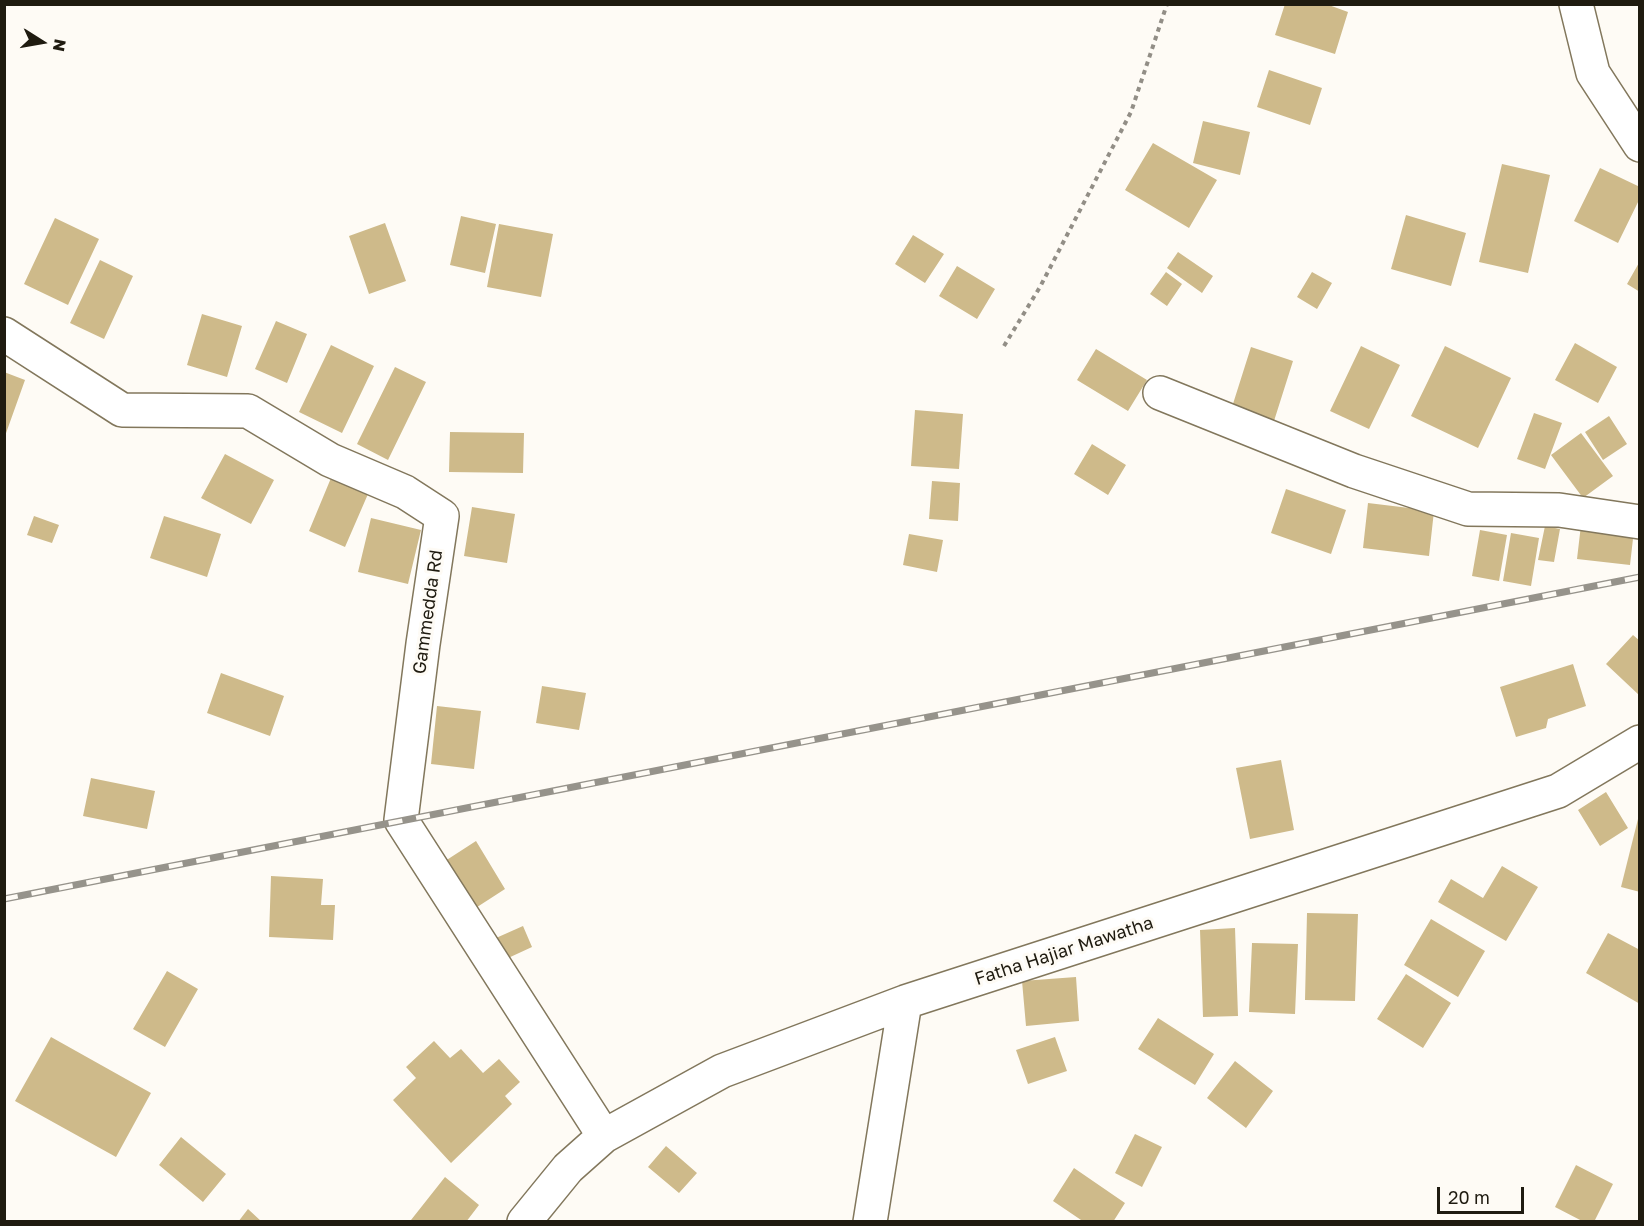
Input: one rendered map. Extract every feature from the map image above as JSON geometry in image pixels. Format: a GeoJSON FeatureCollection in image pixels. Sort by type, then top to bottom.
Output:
{"type":"FeatureCollection","features":[{"type":"Feature","properties":{"kind":"street"},"geometry":{"type":"LineString","coordinates":[[1576,4],[1593,73],[1640,145]]}},
{"type":"Feature","properties":{"kind":"street","name":"Gammedda Rd"},"geometry":{"type":"LineString","coordinates":[[4,334],[122,410],[248,411],[330,460],[405,492],[442,516],[401,820],[604,1136]]}},
{"type":"Feature","properties":{"kind":"street"},"geometry":{"type":"LineString","coordinates":[[1160,393],[1354,471],[1468,509],[1559,510],[1640,522]]}},
{"type":"Feature","properties":{"kind":"street","name":"Fatha Hajiar Mawatha"},"geometry":{"type":"LineString","coordinates":[[524,1221],[568,1168],[604,1136],[722,1071],[905,1002],[1558,791],[1640,742]]}},
{"type":"Feature","properties":{"kind":"street"},"geometry":{"type":"LineString","coordinates":[[870,1221],[905,1002]]}},
{"type":"Feature","properties":{"kind":"path"},"geometry":{"type":"LineString","coordinates":[[1004,346],[1041,287],[1131,112],[1167,4]]}},
{"type":"Feature","properties":{"kind":"building"},"geometry":{"type":"Polygon","coordinates":[[[1285,4],[1326,4],[1348,12],[1335,54],[1275,35],[1285,4]]]}},
{"type":"Feature","properties":{"kind":"building"},"geometry":{"type":"Polygon","coordinates":[[[1269,70],[1322,88],[1310,125],[1257,107],[1269,70]]]}},
{"type":"Feature","properties":{"kind":"building"},"geometry":{"type":"Polygon","coordinates":[[[1203,121],[1250,132],[1240,175],[1193,163],[1203,121]]]}},
{"type":"Feature","properties":{"kind":"building"},"geometry":{"type":"Polygon","coordinates":[[[1153,143],[1217,180],[1189,228],[1125,190],[1153,143]]]}},
{"type":"Feature","properties":{"kind":"building"},"geometry":{"type":"Polygon","coordinates":[[[1502,164],[1550,175],[1528,273],[1479,262],[1502,164]]]}},
{"type":"Feature","properties":{"kind":"building"},"geometry":{"type":"Polygon","coordinates":[[[1600,168],[1640,187],[1640,198],[1618,243],[1574,221],[1600,168]]]}},
{"type":"Feature","properties":{"kind":"building"},"geometry":{"type":"Polygon","coordinates":[[[1406,215],[1466,233],[1451,286],[1391,269],[1406,215]]]}},
{"type":"Feature","properties":{"kind":"building"},"geometry":{"type":"Polygon","coordinates":[[[461,216],[496,224],[485,273],[450,265],[461,216]]]}},
{"type":"Feature","properties":{"kind":"building"},"geometry":{"type":"Polygon","coordinates":[[[55,218],[99,239],[68,305],[24,284],[55,218]]]}},
{"type":"Feature","properties":{"kind":"building"},"geometry":{"type":"Polygon","coordinates":[[[385,223],[406,281],[369,294],[349,236],[385,223]]]}},
{"type":"Feature","properties":{"kind":"building"},"geometry":{"type":"Polygon","coordinates":[[[499,224],[553,234],[541,297],[487,287],[499,224]]]}},
{"type":"Feature","properties":{"kind":"building"},"geometry":{"type":"Polygon","coordinates":[[[913,235],[944,254],[925,283],[895,264],[913,235]]]}},
{"type":"Feature","properties":{"kind":"building"},"geometry":{"type":"Polygon","coordinates":[[[1178,252],[1213,276],[1202,293],[1167,268],[1178,252]]]}},
{"type":"Feature","properties":{"kind":"building"},"geometry":{"type":"Polygon","coordinates":[[[100,260],[133,276],[104,339],[70,323],[100,260]]]}},
{"type":"Feature","properties":{"kind":"building"},"geometry":{"type":"Polygon","coordinates":[[[1640,261],[1640,292],[1627,284],[1640,261]]]}},
{"type":"Feature","properties":{"kind":"building"},"geometry":{"type":"Polygon","coordinates":[[[957,266],[995,289],[977,319],[939,296],[957,266]]]}},
{"type":"Feature","properties":{"kind":"building"},"geometry":{"type":"Polygon","coordinates":[[[1166,272],[1182,284],[1167,306],[1150,294],[1166,272]]]}},
{"type":"Feature","properties":{"kind":"building"},"geometry":{"type":"Polygon","coordinates":[[[1312,272],[1332,283],[1317,309],[1297,297],[1312,272]]]}},
{"type":"Feature","properties":{"kind":"building"},"geometry":{"type":"Polygon","coordinates":[[[202,314],[242,326],[227,377],[187,365],[202,314]]]}},
{"type":"Feature","properties":{"kind":"building"},"geometry":{"type":"Polygon","coordinates":[[[276,321],[307,334],[287,383],[255,369],[276,321]]]}},
{"type":"Feature","properties":{"kind":"building"},"geometry":{"type":"Polygon","coordinates":[[[1575,343],[1617,367],[1598,403],[1555,380],[1575,343]]]}},
{"type":"Feature","properties":{"kind":"building"},"geometry":{"type":"Polygon","coordinates":[[[331,345],[374,366],[342,433],[299,412],[331,345]]]}},
{"type":"Feature","properties":{"kind":"building"},"geometry":{"type":"Polygon","coordinates":[[[1361,346],[1400,365],[1369,429],[1330,411],[1361,346]]]}},
{"type":"Feature","properties":{"kind":"building"},"geometry":{"type":"Polygon","coordinates":[[[1445,346],[1511,378],[1478,448],[1411,416],[1445,346]]]}},
{"type":"Feature","properties":{"kind":"building"},"geometry":{"type":"Polygon","coordinates":[[[1251,347],[1293,361],[1274,421],[1232,407],[1251,347]]]}},
{"type":"Feature","properties":{"kind":"building"},"geometry":{"type":"Polygon","coordinates":[[[1096,349],[1147,380],[1128,411],[1077,380],[1096,349]]]}},
{"type":"Feature","properties":{"kind":"building"},"geometry":{"type":"Polygon","coordinates":[[[395,367],[426,382],[388,460],[357,444],[395,367]]]}},
{"type":"Feature","properties":{"kind":"building"},"geometry":{"type":"Polygon","coordinates":[[[4,372],[25,380],[5,436],[4,436],[4,372]]]}},
{"type":"Feature","properties":{"kind":"building"},"geometry":{"type":"Polygon","coordinates":[[[915,410],[963,414],[959,469],[911,466],[915,410]]]}},
{"type":"Feature","properties":{"kind":"building"},"geometry":{"type":"Polygon","coordinates":[[[1534,413],[1562,423],[1545,469],[1517,459],[1534,413]]]}},
{"type":"Feature","properties":{"kind":"building"},"geometry":{"type":"Polygon","coordinates":[[[1609,416],[1627,444],[1603,460],[1585,432],[1609,416]]]}},
{"type":"Feature","properties":{"kind":"building"},"geometry":{"type":"Polygon","coordinates":[[[450,432],[524,433],[523,473],[449,472],[450,432]]]}},
{"type":"Feature","properties":{"kind":"building"},"geometry":{"type":"Polygon","coordinates":[[[1581,433],[1613,476],[1583,498],[1551,455],[1581,433]]]}},
{"type":"Feature","properties":{"kind":"building"},"geometry":{"type":"Polygon","coordinates":[[[1092,444],[1126,465],[1108,495],[1074,474],[1092,444]]]}},
{"type":"Feature","properties":{"kind":"building"},"geometry":{"type":"Polygon","coordinates":[[[225,454],[274,480],[251,524],[201,498],[225,454]]]}},
{"type":"Feature","properties":{"kind":"building"},"geometry":{"type":"Polygon","coordinates":[[[331,478],[368,494],[345,547],[309,531],[331,478]]]}},
{"type":"Feature","properties":{"kind":"building"},"geometry":{"type":"Polygon","coordinates":[[[932,481],[960,483],[958,521],[929,519],[932,481]]]}},
{"type":"Feature","properties":{"kind":"building"},"geometry":{"type":"Polygon","coordinates":[[[1286,489],[1346,510],[1331,554],[1271,533],[1286,489]]]}},
{"type":"Feature","properties":{"kind":"building"},"geometry":{"type":"Polygon","coordinates":[[[1368,503],[1434,511],[1429,556],[1363,548],[1368,503]]]}},
{"type":"Feature","properties":{"kind":"building"},"geometry":{"type":"Polygon","coordinates":[[[472,507],[515,514],[507,563],[464,556],[472,507]]]}},
{"type":"Feature","properties":{"kind":"building"},"geometry":{"type":"Polygon","coordinates":[[[34,516],[59,525],[52,543],[27,535],[34,516]]]}},
{"type":"Feature","properties":{"kind":"building"},"geometry":{"type":"Polygon","coordinates":[[[164,516],[221,534],[207,577],[150,558],[164,516]]]}},
{"type":"Feature","properties":{"kind":"building"},"geometry":{"type":"Polygon","coordinates":[[[371,518],[421,530],[408,584],[358,572],[371,518]]]}},
{"type":"Feature","properties":{"kind":"building"},"geometry":{"type":"Polygon","coordinates":[[[1581,525],[1634,530],[1630,565],[1577,559],[1581,525]]]}},
{"type":"Feature","properties":{"kind":"building"},"geometry":{"type":"Polygon","coordinates":[[[1545,526],[1560,529],[1554,562],[1538,560],[1545,526]]]}},
{"type":"Feature","properties":{"kind":"building"},"geometry":{"type":"Polygon","coordinates":[[[1480,530],[1507,535],[1499,581],[1472,576],[1480,530]]]}},
{"type":"Feature","properties":{"kind":"building"},"geometry":{"type":"Polygon","coordinates":[[[1511,533],[1539,538],[1531,586],[1503,581],[1511,533]]]}},
{"type":"Feature","properties":{"kind":"building"},"geometry":{"type":"Polygon","coordinates":[[[909,534],[943,540],[937,572],[903,565],[909,534]]]}},
{"type":"Feature","properties":{"kind":"building"},"geometry":{"type":"Polygon","coordinates":[[[1633,635],[1640,641],[1640,696],[1606,664],[1633,635]]]}},
{"type":"Feature","properties":{"kind":"building"},"geometry":{"type":"Polygon","coordinates":[[[1573,664],[1586,706],[1548,719],[1546,728],[1516,737],[1500,687],[1573,664]]]}},
{"type":"Feature","properties":{"kind":"building"},"geometry":{"type":"Polygon","coordinates":[[[221,673],[284,696],[270,736],[207,713],[221,673]]]}},
{"type":"Feature","properties":{"kind":"building"},"geometry":{"type":"Polygon","coordinates":[[[542,686],[586,693],[579,730],[536,723],[542,686]]]}},
{"type":"Feature","properties":{"kind":"building"},"geometry":{"type":"Polygon","coordinates":[[[437,706],[481,711],[474,769],[431,764],[437,706]]]}},
{"type":"Feature","properties":{"kind":"building"},"geometry":{"type":"Polygon","coordinates":[[[1281,760],[1294,830],[1250,839],[1236,768],[1281,760]]]}},
{"type":"Feature","properties":{"kind":"building"},"geometry":{"type":"Polygon","coordinates":[[[91,778],[155,791],[147,829],[83,816],[91,778]]]}},
{"type":"Feature","properties":{"kind":"building"},"geometry":{"type":"Polygon","coordinates":[[[1606,792],[1628,828],[1600,846],[1578,810],[1606,792]]]}},
{"type":"Feature","properties":{"kind":"building"},"geometry":{"type":"Polygon","coordinates":[[[1640,815],[1640,892],[1621,887],[1640,815]]]}},
{"type":"Feature","properties":{"kind":"building"},"geometry":{"type":"Polygon","coordinates":[[[476,841],[505,889],[471,911],[442,863],[476,841]]]}},
{"type":"Feature","properties":{"kind":"building"},"geometry":{"type":"Polygon","coordinates":[[[1502,866],[1538,887],[1506,941],[1438,902],[1451,879],[1483,898],[1502,866]]]}},
{"type":"Feature","properties":{"kind":"building"},"geometry":{"type":"Polygon","coordinates":[[[271,876],[323,879],[321,905],[335,905],[333,940],[269,937],[271,876]]]}},
{"type":"Feature","properties":{"kind":"building"},"geometry":{"type":"Polygon","coordinates":[[[1307,913],[1358,914],[1355,1001],[1305,1000],[1307,913]]]}},
{"type":"Feature","properties":{"kind":"building"},"geometry":{"type":"Polygon","coordinates":[[[1431,919],[1485,951],[1458,997],[1404,965],[1431,919]]]}},
{"type":"Feature","properties":{"kind":"building"},"geometry":{"type":"Polygon","coordinates":[[[523,926],[532,947],[506,959],[496,938],[523,926]]]}},
{"type":"Feature","properties":{"kind":"building"},"geometry":{"type":"Polygon","coordinates":[[[1235,928],[1238,1016],[1203,1017],[1200,930],[1235,928]]]}},
{"type":"Feature","properties":{"kind":"building"},"geometry":{"type":"Polygon","coordinates":[[[1608,933],[1640,950],[1640,1004],[1586,973],[1608,933]]]}},
{"type":"Feature","properties":{"kind":"building"},"geometry":{"type":"Polygon","coordinates":[[[1252,943],[1298,944],[1295,1014],[1249,1012],[1252,943]]]}},
{"type":"Feature","properties":{"kind":"building"},"geometry":{"type":"Polygon","coordinates":[[[167,971],[198,989],[165,1047],[133,1029],[167,971]]]}},
{"type":"Feature","properties":{"kind":"building"},"geometry":{"type":"Polygon","coordinates":[[[1406,974],[1451,1003],[1423,1048],[1377,1019],[1406,974]]]}},
{"type":"Feature","properties":{"kind":"building"},"geometry":{"type":"Polygon","coordinates":[[[1076,977],[1079,1021],[1026,1026],[1022,981],[1076,977]]]}},
{"type":"Feature","properties":{"kind":"building"},"geometry":{"type":"Polygon","coordinates":[[[1158,1018],[1214,1054],[1195,1085],[1138,1049],[1158,1018]]]}},
{"type":"Feature","properties":{"kind":"building"},"geometry":{"type":"Polygon","coordinates":[[[51,1037],[151,1093],[116,1157],[15,1101],[51,1037]]]}},
{"type":"Feature","properties":{"kind":"building"},"geometry":{"type":"Polygon","coordinates":[[[1055,1037],[1067,1071],[1028,1084],[1016,1050],[1055,1037]]]}},
{"type":"Feature","properties":{"kind":"building"},"geometry":{"type":"Polygon","coordinates":[[[434,1041],[450,1058],[461,1049],[483,1073],[499,1059],[520,1082],[505,1096],[512,1104],[451,1163],[393,1100],[416,1078],[406,1067],[434,1041]]]}},
{"type":"Feature","properties":{"kind":"building"},"geometry":{"type":"Polygon","coordinates":[[[1235,1061],[1273,1091],[1246,1128],[1207,1098],[1235,1061]]]}},
{"type":"Feature","properties":{"kind":"building"},"geometry":{"type":"Polygon","coordinates":[[[1135,1134],[1162,1147],[1142,1187],[1115,1173],[1135,1134]]]}},
{"type":"Feature","properties":{"kind":"building"},"geometry":{"type":"Polygon","coordinates":[[[181,1137],[226,1174],[203,1202],[159,1165],[181,1137]]]}},
{"type":"Feature","properties":{"kind":"building"},"geometry":{"type":"Polygon","coordinates":[[[666,1146],[697,1173],[679,1193],[648,1167],[666,1146]]]}},
{"type":"Feature","properties":{"kind":"building"},"geometry":{"type":"Polygon","coordinates":[[[1576,1165],[1613,1184],[1594,1222],[1584,1222],[1555,1207],[1576,1165]]]}},
{"type":"Feature","properties":{"kind":"building"},"geometry":{"type":"Polygon","coordinates":[[[1074,1168],[1125,1203],[1113,1222],[1084,1222],[1053,1201],[1074,1168]]]}},
{"type":"Feature","properties":{"kind":"building"},"geometry":{"type":"Polygon","coordinates":[[[445,1177],[479,1205],[466,1222],[413,1222],[411,1220],[445,1177]]]}},
{"type":"Feature","properties":{"kind":"building"},"geometry":{"type":"Polygon","coordinates":[[[248,1209],[262,1222],[238,1222],[248,1209]]]}},
{"type":"Feature","properties":{"kind":"railway"},"geometry":{"type":"LineString","coordinates":[[4,899],[1640,577]]}}]}
